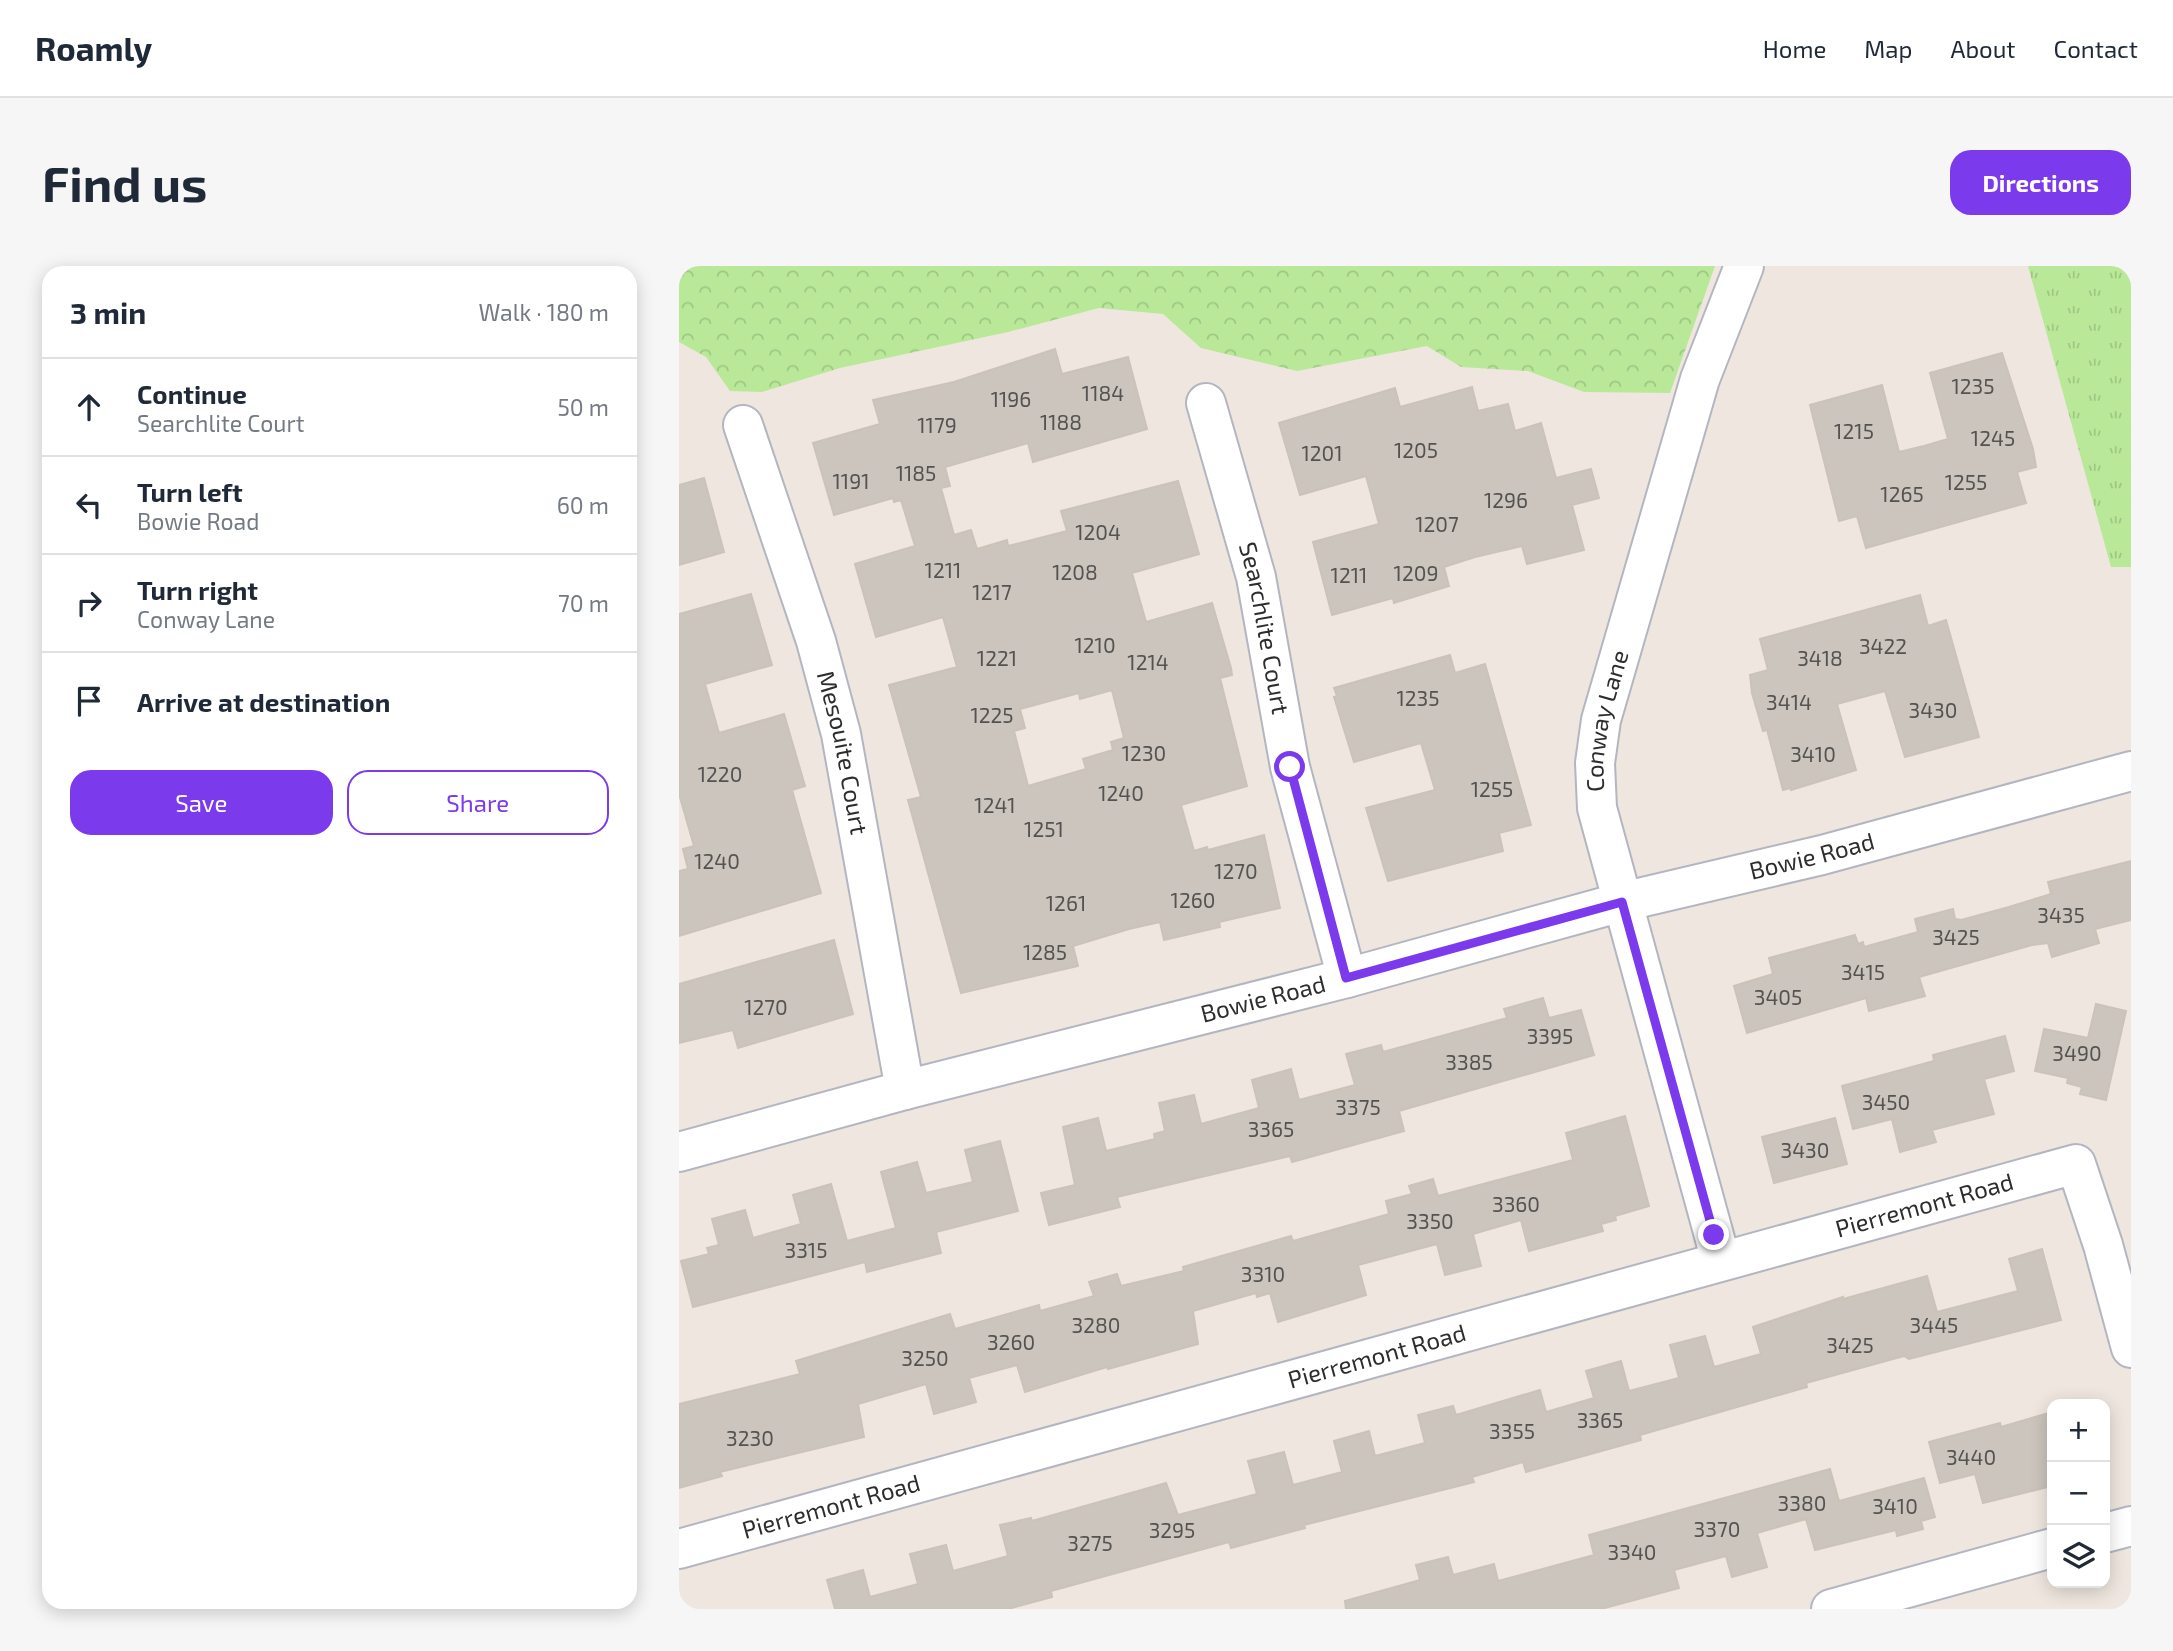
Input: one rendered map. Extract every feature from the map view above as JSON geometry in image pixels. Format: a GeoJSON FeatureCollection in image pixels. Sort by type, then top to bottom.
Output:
{"type":"FeatureCollection","features":[{"type":"Feature","properties":{"kind":"street","name":"Conway Lane"},"geometry":{"type":"LineString","coordinates":[[1721,1261],[1597,808],[1595,763],[1601,720],[1700,379],[1744,266]]}},
{"type":"Feature","properties":{"kind":"street","name":"Searchlite Court"},"geometry":{"type":"LineString","coordinates":[[1206,403],[1256,577],[1290,767],[1346,978]]}},
{"type":"Feature","properties":{"kind":"street","name":"Mesouite Court"},"geometry":{"type":"LineString","coordinates":[[743,425],[817,641],[841,734],[905,1090]]}},
{"type":"Feature","properties":{"kind":"street","name":"Bowie Road"},"geometry":{"type":"LineString","coordinates":[[679,1152],[905,1090],[1346,978],[1622,902],[1822,855],[2131,771]]}},
{"type":"Feature","properties":{"kind":"street","name":"Pierremont Road"},"geometry":{"type":"LineString","coordinates":[[679,1549],[2076,1164],[2103,1245],[2131,1349]]}},
{"type":"Feature","properties":{"kind":"street"},"geometry":{"type":"LineString","coordinates":[[2110,1532],[2131,1526]]}},
{"type":"Feature","properties":{"kind":"street"},"geometry":{"type":"LineString","coordinates":[[1831,1609],[2047,1549]]}},
{"type":"Feature","properties":{"kind":"green space"},"geometry":{"type":"Polygon","coordinates":[[[679,266],[1715,266],[1670,393],[1584,392],[1528,371],[1461,367],[1427,346],[1297,371],[1201,348],[1163,314],[1099,308],[1008,332],[840,368],[762,392],[730,391],[706,357],[679,342],[679,266]]]}},
{"type":"Feature","properties":{"kind":"green space"},"geometry":{"type":"Polygon","coordinates":[[[2028,266],[2131,266],[2131,567],[2111,567],[2028,266]]]}},
{"type":"Feature","properties":{"kind":"building"},"geometry":{"type":"Polygon","coordinates":[[[1055,349],[1062,374],[1128,357],[1147,429],[1033,462],[1028,443],[945,467],[950,486],[941,488],[954,535],[971,530],[977,549],[1007,540],[1008,546],[1067,531],[1061,511],[1178,481],[1199,554],[1132,573],[1146,622],[1212,603],[1231,668],[1232,675],[1220,678],[1247,786],[1181,805],[1194,851],[1207,847],[1208,850],[1264,835],[1280,908],[1219,922],[1220,927],[1164,940],[1160,922],[1129,929],[1073,946],[1078,966],[961,993],[908,800],[921,797],[889,685],[957,667],[943,617],[876,637],[855,564],[915,546],[901,500],[894,502],[893,498],[834,515],[813,443],[880,424],[873,400],[954,382],[1055,349]],[[1112,690],[1080,699],[1079,693],[1020,709],[1025,728],[1014,731],[1028,786],[1086,769],[1083,759],[1113,750],[1111,742],[1124,738],[1112,690]]]}},
{"type":"Feature","properties":{"kind":"building"},"geometry":{"type":"Polygon","coordinates":[[[2002,353],[2033,449],[2036,467],[2017,472],[2026,503],[1866,548],[1857,516],[1839,521],[1810,405],[1882,385],[1899,452],[1924,446],[1948,439],[1930,373],[2002,353]]]}},
{"type":"Feature","properties":{"kind":"building"},"geometry":{"type":"Polygon","coordinates":[[[1472,387],[1478,411],[1508,404],[1515,431],[1541,423],[1556,478],[1591,469],[1599,498],[1572,505],[1584,550],[1527,564],[1522,546],[1475,557],[1444,567],[1449,586],[1394,603],[1393,598],[1332,615],[1313,542],[1379,524],[1366,476],[1300,495],[1279,423],[1395,388],[1400,407],[1472,387]]]}},
{"type":"Feature","properties":{"kind":"building"},"geometry":{"type":"Polygon","coordinates":[[[704,478],[724,552],[679,565],[679,485],[704,478]]]}},
{"type":"Feature","properties":{"kind":"building"},"geometry":{"type":"Polygon","coordinates":[[[751,594],[772,665],[705,684],[719,733],[784,714],[805,786],[792,790],[821,893],[679,936],[679,871],[688,869],[683,849],[694,846],[679,794],[679,614],[751,594]]]}},
{"type":"Feature","properties":{"kind":"building"},"geometry":{"type":"Polygon","coordinates":[[[1920,595],[1928,626],[1946,620],[1979,737],[1905,757],[1885,691],[1837,704],[1856,770],[1791,790],[1783,790],[1767,730],[1763,731],[1752,693],[1750,675],[1768,670],[1760,639],[1920,595]]]}},
{"type":"Feature","properties":{"kind":"building"},"geometry":{"type":"Polygon","coordinates":[[[1450,655],[1455,673],[1485,664],[1531,825],[1499,833],[1503,851],[1388,881],[1366,808],[1435,790],[1421,743],[1354,762],[1334,697],[1337,696],[1334,688],[1450,655]]]}},
{"type":"Feature","properties":{"kind":"building"},"geometry":{"type":"Polygon","coordinates":[[[2131,861],[2131,920],[2095,929],[2099,943],[2052,957],[2048,943],[2032,945],[1919,977],[1925,996],[1869,1011],[1866,998],[1747,1033],[1734,986],[1773,974],[1769,958],[1855,935],[1858,944],[1863,942],[1864,947],[1918,932],[1915,919],[1953,909],[1955,919],[1961,920],[2051,894],[2048,882],[2131,861]]]}},
{"type":"Feature","properties":{"kind":"building"},"geometry":{"type":"Polygon","coordinates":[[[834,940],[853,1014],[738,1048],[733,1030],[679,1043],[679,984],[834,940]]]}},
{"type":"Feature","properties":{"kind":"building"},"geometry":{"type":"Polygon","coordinates":[[[1543,998],[1549,1018],[1581,1010],[1594,1055],[1399,1111],[1404,1131],[1292,1162],[1290,1156],[1117,1197],[1120,1207],[1049,1225],[1041,1193],[1075,1185],[1063,1127],[1098,1118],[1106,1151],[1155,1139],[1154,1134],[1165,1131],[1159,1103],[1194,1095],[1201,1124],[1259,1108],[1252,1080],[1291,1069],[1299,1100],[1355,1085],[1346,1054],[1381,1045],[1383,1052],[1507,1018],[1504,1009],[1543,998]]]}},
{"type":"Feature","properties":{"kind":"building"},"geometry":{"type":"Polygon","coordinates":[[[2096,1004],[2126,1011],[2106,1100],[2080,1094],[2082,1087],[2067,1083],[2068,1078],[2035,1071],[2044,1029],[2088,1038],[2096,1004]]]}},
{"type":"Feature","properties":{"kind":"building"},"geometry":{"type":"Polygon","coordinates":[[[2005,1036],[2014,1071],[1984,1079],[1994,1114],[1932,1130],[1936,1142],[1900,1152],[1892,1119],[1853,1129],[1842,1086],[1934,1061],[1933,1055],[2005,1036]]]}},
{"type":"Feature","properties":{"kind":"building"},"geometry":{"type":"Polygon","coordinates":[[[1625,1116],[1649,1206],[1615,1216],[1616,1220],[1601,1224],[1603,1231],[1529,1251],[1521,1220],[1473,1234],[1481,1266],[1445,1275],[1437,1244],[1358,1265],[1366,1295],[1278,1322],[1270,1293],[1257,1297],[1256,1293],[1193,1311],[1198,1344],[1108,1369],[1107,1367],[1025,1392],[1017,1365],[969,1378],[976,1402],[934,1414],[926,1384],[858,1404],[864,1437],[720,1472],[722,1476],[679,1488],[679,1404],[800,1374],[796,1361],[950,1314],[955,1329],[1039,1305],[1040,1311],[1094,1296],[1089,1282],[1117,1274],[1121,1286],[1184,1271],[1183,1267],[1291,1236],[1293,1241],[1389,1214],[1386,1201],[1412,1194],[1409,1186],[1433,1179],[1438,1196],[1573,1160],[1566,1133],[1625,1116]]]}},
{"type":"Feature","properties":{"kind":"building"},"geometry":{"type":"Polygon","coordinates":[[[1835,1118],[1847,1164],[1774,1183],[1762,1137],[1835,1118]]]}},
{"type":"Feature","properties":{"kind":"building"},"geometry":{"type":"Polygon","coordinates":[[[1000,1141],[1018,1211],[936,1232],[941,1253],[867,1272],[865,1262],[693,1307],[681,1261],[709,1254],[707,1248],[719,1245],[712,1219],[745,1210],[753,1238],[801,1224],[793,1195],[831,1184],[847,1241],[896,1228],[881,1172],[917,1162],[926,1193],[973,1182],[965,1150],[1000,1141]]]}},
{"type":"Feature","properties":{"kind":"building"},"geometry":{"type":"Polygon","coordinates":[[[2042,1249],[2061,1320],[1909,1359],[1904,1356],[1806,1383],[1807,1387],[1640,1435],[1641,1440],[1526,1472],[1523,1462],[1472,1477],[1474,1482],[1304,1525],[1305,1528],[1231,1548],[1229,1542],[1051,1591],[1052,1597],[1008,1609],[835,1609],[827,1580],[863,1570],[870,1597],[918,1584],[910,1554],[946,1545],[953,1571],[1008,1556],[1000,1525],[1031,1518],[1032,1521],[1166,1483],[1178,1515],[1257,1494],[1248,1461],[1284,1452],[1293,1485],[1342,1472],[1334,1441],[1369,1431],[1375,1456],[1425,1443],[1418,1415],[1453,1406],[1456,1415],[1540,1390],[1546,1412],[1594,1398],[1586,1371],[1621,1361],[1629,1391],[1679,1378],[1670,1345],[1705,1336],[1714,1367],[1761,1354],[1753,1327],[1843,1297],[1927,1276],[1937,1312],[2018,1291],[2009,1259],[2042,1249]]]}},
{"type":"Feature","properties":{"kind":"building"},"geometry":{"type":"Polygon","coordinates":[[[2047,1413],[2047,1487],[1983,1503],[1975,1474],[1940,1483],[1929,1442],[2000,1423],[2001,1427],[2047,1413]]]}},
{"type":"Feature","properties":{"kind":"building"},"geometry":{"type":"Polygon","coordinates":[[[1830,1469],[1839,1501],[1924,1478],[1935,1517],[1921,1521],[1923,1529],[1897,1536],[1896,1530],[1815,1550],[1806,1519],[1757,1533],[1767,1567],[1732,1577],[1726,1556],[1674,1570],[1679,1588],[1601,1609],[1346,1609],[1345,1601],[1420,1580],[1416,1565],[1448,1557],[1453,1575],[1494,1564],[1498,1581],[1594,1555],[1589,1535],[1830,1469]]]}},
{"type":"Feature","properties":{"kind":"route"},"geometry":{"type":"LineString","coordinates":[[1290,767],[1346,978],[1622,902],[1714,1235]]}}]}
